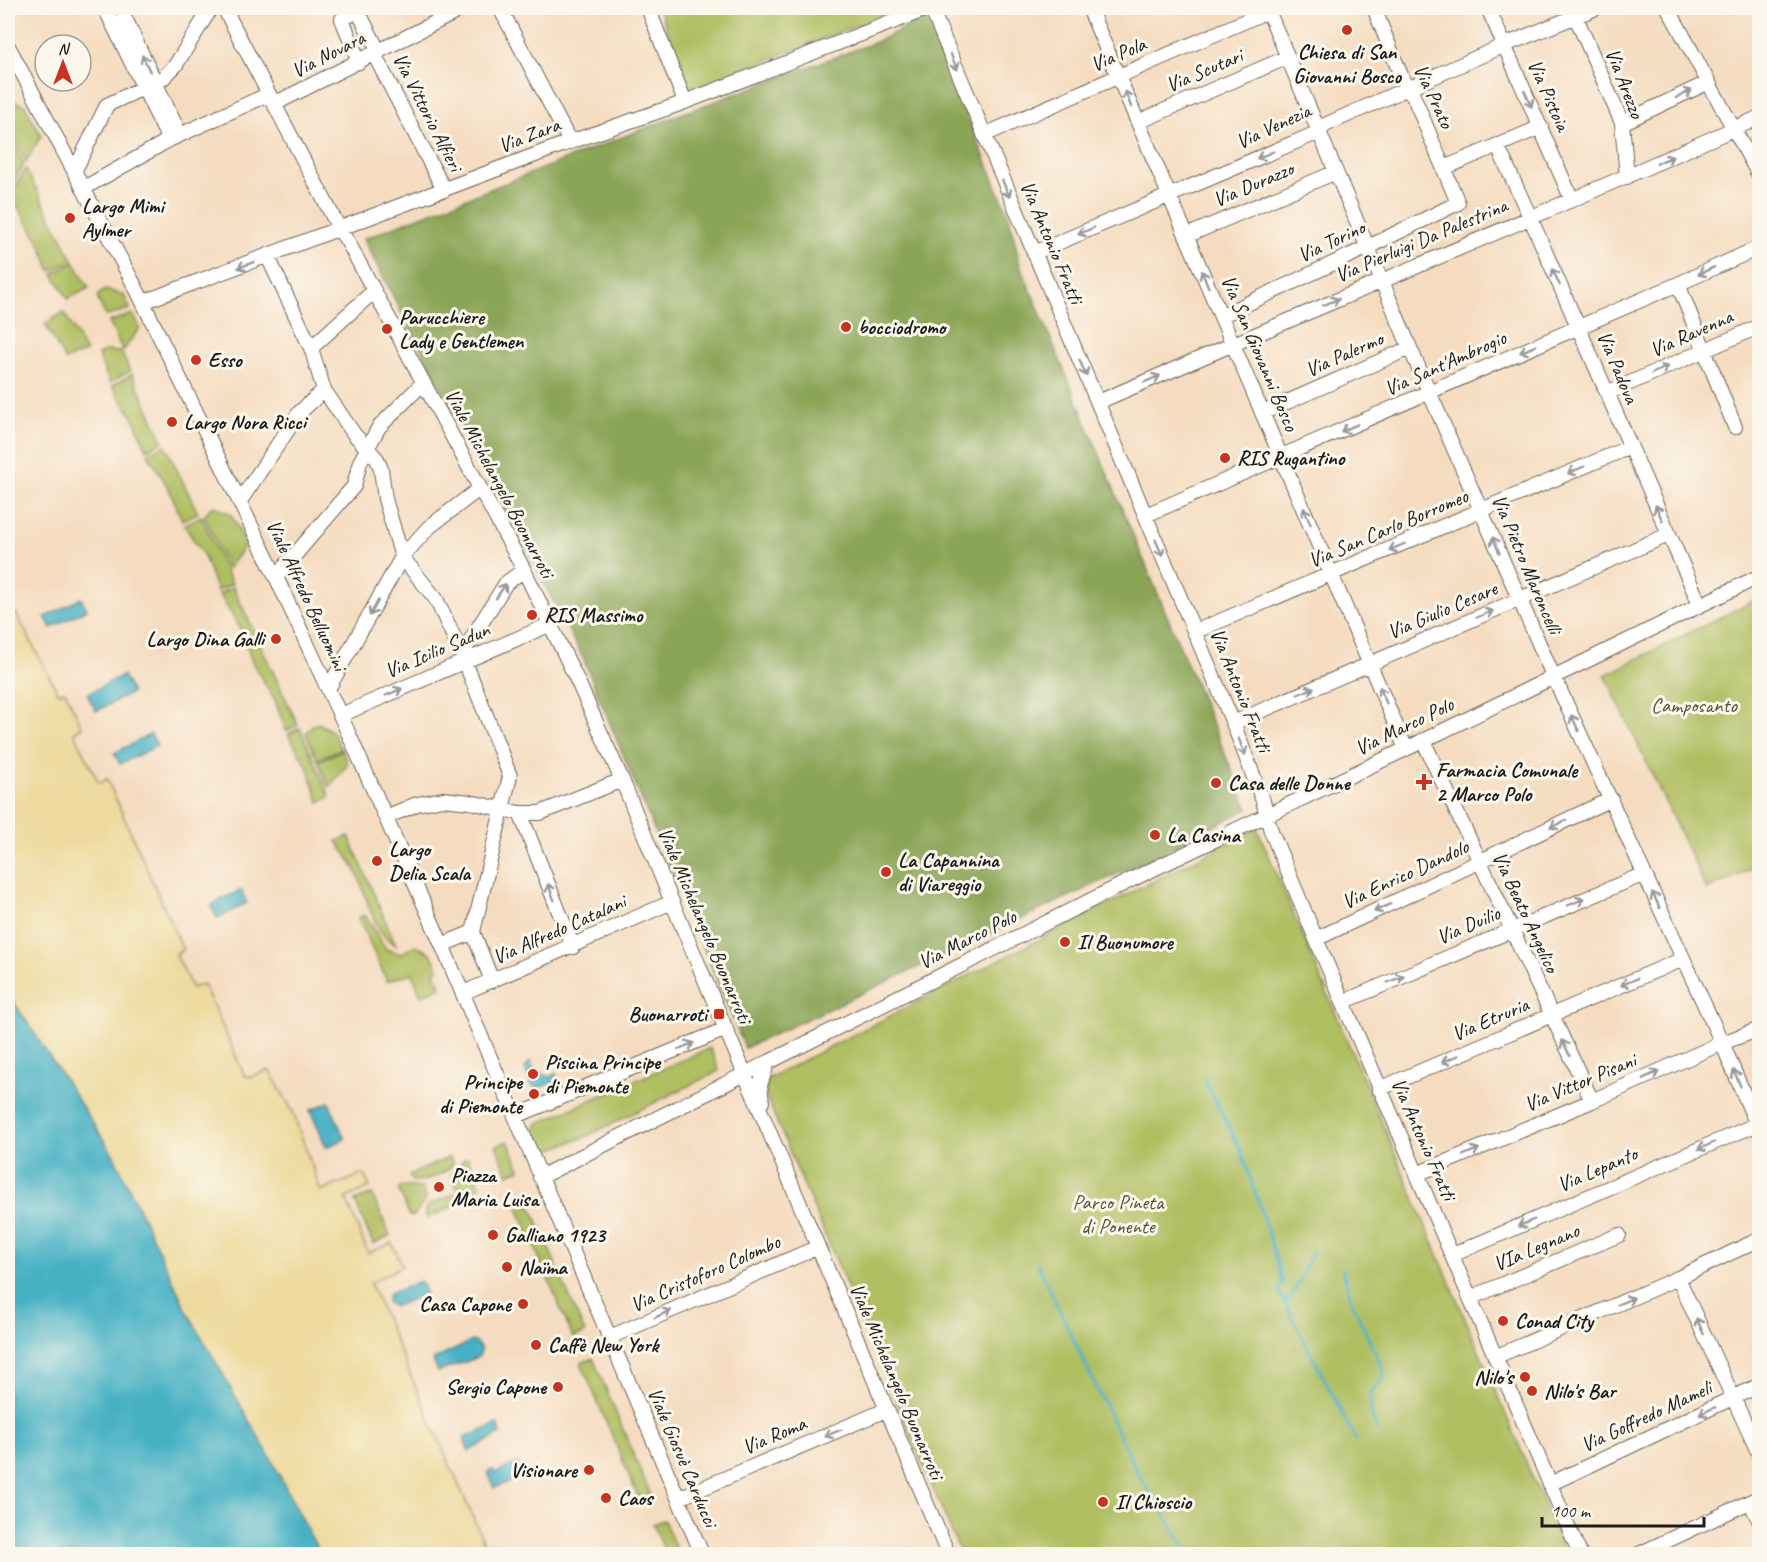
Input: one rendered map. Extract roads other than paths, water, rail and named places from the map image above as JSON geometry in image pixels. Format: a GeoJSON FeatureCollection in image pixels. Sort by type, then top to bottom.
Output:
{"type":"FeatureCollection","features":[{"type":"Feature","properties":{"kind":"street"},"geometry":{"type":"LineString","coordinates":[[105,8],[122,15],[175,138]]}},
{"type":"Feature","properties":{"kind":"street"},"geometry":{"type":"LineString","coordinates":[[75,170],[107,105],[151,86],[175,66],[211,8]]}},
{"type":"Feature","properties":{"kind":"street","name":"Viale Michelangelo Buonarroti"},"geometry":{"type":"LineString","coordinates":[[224,8],[551,624],[622,780],[948,1554]]}},
{"type":"Feature","properties":{"kind":"street","name":"Via Novara"},"geometry":{"type":"LineString","coordinates":[[84,188],[175,138],[359,62],[464,8]]}},
{"type":"Feature","properties":{"kind":"street"},"geometry":{"type":"LineString","coordinates":[[500,8],[570,142]]}},
{"type":"Feature","properties":{"kind":"street"},"geometry":{"type":"LineString","coordinates":[[648,8],[685,102]]}},
{"type":"Feature","properties":{"kind":"street","name":"Via Zara"},"geometry":{"type":"LineString","coordinates":[[143,302],[570,142],[685,102],[930,8]]}},
{"type":"Feature","properties":{"kind":"street","name":"Via Antonio Fratti"},"geometry":{"type":"LineString","coordinates":[[930,8],[1233,723],[1271,831],[1379,1089],[1580,1554]]}},
{"type":"Feature","properties":{"kind":"street","name":"Via San Giovanni Bosco"},"geometry":{"type":"LineString","coordinates":[[1089,8],[1406,749]]}},
{"type":"Feature","properties":{"kind":"street","name":"Via Prato"},"geometry":{"type":"LineString","coordinates":[[1374,8],[1406,88],[1413,95],[1458,203]]}},
{"type":"Feature","properties":{"kind":"street","name":"Via Pistoia"},"geometry":{"type":"LineString","coordinates":[[1488,8],[1572,200]]}},
{"type":"Feature","properties":{"kind":"street","name":"Via Venezia"},"geometry":{"type":"LineString","coordinates":[[1034,253],[1319,132],[1325,125],[1574,12],[1596,8]]}},
{"type":"Feature","properties":{"kind":"street"},"geometry":{"type":"LineString","coordinates":[[1668,8],[1760,177]]}},
{"type":"Feature","properties":{"kind":"street","name":"Via Pola"},"geometry":{"type":"LineString","coordinates":[[984,135],[1268,9]]}},
{"type":"Feature","properties":{"kind":"street","name":"Via Pietro Maroncelli"},"geometry":{"type":"LineString","coordinates":[[1268,9],[1410,348],[1553,676],[1758,1126]]}},
{"type":"Feature","properties":{"kind":"street","name":"Via Vittorio Alfieri"},"geometry":{"type":"LineString","coordinates":[[359,62],[342,19],[348,11],[358,11],[444,190]]}},
{"type":"Feature","properties":{"kind":"street","name":"Via Arezzo"},"geometry":{"type":"LineString","coordinates":[[1574,12],[1622,123],[1627,177]]}},
{"type":"Feature","properties":{"kind":"street","name":"Viale Alfredo Belluomini"},"geometry":{"type":"LineString","coordinates":[[8,45],[143,302],[276,577],[386,816],[516,1116],[540,1177]]}},
{"type":"Feature","properties":{"kind":"street","name":"Via Scutari"},"geometry":{"type":"LineString","coordinates":[[1138,122],[1288,57]]}},
{"type":"Feature","properties":{"kind":"street"},"geometry":{"type":"LineString","coordinates":[[1622,123],[1708,82]]}},
{"type":"Feature","properties":{"kind":"street","name":"Via Pierluigi Da Palestrina"},"geometry":{"type":"LineString","coordinates":[[1098,402],[1627,177],[1760,117]]}},
{"type":"Feature","properties":{"kind":"street"},"geometry":{"type":"LineString","coordinates":[[1444,168],[1540,127]]}},
{"type":"Feature","properties":{"kind":"street","name":"Via Padova"},"geometry":{"type":"LineString","coordinates":[[1497,145],[1700,605]]}},
{"type":"Feature","properties":{"kind":"street","name":"Via Durazzo"},"geometry":{"type":"LineString","coordinates":[[1186,236],[1336,172]]}},
{"type":"Feature","properties":{"kind":"street","name":"Via Torino"},"geometry":{"type":"LineString","coordinates":[[1221,316],[1368,248],[1458,203]]}},
{"type":"Feature","properties":{"kind":"street","name":"Via Sant'Ambrogio"},"geometry":{"type":"LineString","coordinates":[[1146,515],[1430,393],[1760,246]]}},
{"type":"Feature","properties":{"kind":"street"},"geometry":{"type":"LineString","coordinates":[[268,256],[311,348],[324,390],[354,434],[377,459],[381,469],[385,499],[402,557],[436,599],[463,658],[510,776],[472,933],[492,981]]}},
{"type":"Feature","properties":{"kind":"street"},"geometry":{"type":"LineString","coordinates":[[1678,284],[1735,427]]}},
{"type":"Feature","properties":{"kind":"street"},"geometry":{"type":"LineString","coordinates":[[311,348],[374,291]]}},
{"type":"Feature","properties":{"kind":"street","name":"Via Ravenna"},"geometry":{"type":"LineString","coordinates":[[1607,393],[1760,327]]}},
{"type":"Feature","properties":{"kind":"street","name":"Via Palermo"},"geometry":{"type":"LineString","coordinates":[[1262,413],[1410,348]]}},
{"type":"Feature","properties":{"kind":"street"},"geometry":{"type":"LineString","coordinates":[[276,577],[354,486],[360,462],[379,427],[423,383]]}},
{"type":"Feature","properties":{"kind":"street"},"geometry":{"type":"LineString","coordinates":[[240,501],[299,413],[324,390]]}},
{"type":"Feature","properties":{"kind":"street","name":"Via San Carlo Borromeo"},"geometry":{"type":"LineString","coordinates":[[1194,632],[1630,447]]}},
{"type":"Feature","properties":{"kind":"street"},"geometry":{"type":"LineString","coordinates":[[328,689],[402,557],[428,528],[479,489]]}},
{"type":"Feature","properties":{"kind":"street","name":"Via Giulio Cesare"},"geometry":{"type":"LineString","coordinates":[[1233,723],[1668,535]]}},
{"type":"Feature","properties":{"kind":"street"},"geometry":{"type":"LineString","coordinates":[[463,658],[506,583],[524,570]]}},
{"type":"Feature","properties":{"kind":"street","name":"Via Marco Polo"},"geometry":{"type":"LineString","coordinates":[[540,1177],[1073,909],[1760,576]]}},
{"type":"Feature","properties":{"kind":"street","name":"Via Icilio Sadun"},"geometry":{"type":"LineString","coordinates":[[340,715],[463,658],[551,624]]}},
{"type":"Feature","properties":{"kind":"street","name":"Via Beato Angelico"},"geometry":{"type":"LineString","coordinates":[[1423,740],[1592,1101]]}},
{"type":"Feature","properties":{"kind":"street"},"geometry":{"type":"LineString","coordinates":[[386,816],[417,804],[443,799],[503,808],[520,813],[540,813],[622,780]]}},
{"type":"Feature","properties":{"kind":"street","name":"Via Enrico Dandolo"},"geometry":{"type":"LineString","coordinates":[[1316,939],[1611,799]]}},
{"type":"Feature","properties":{"kind":"street"},"geometry":{"type":"LineString","coordinates":[[520,813],[573,946]]}},
{"type":"Feature","properties":{"kind":"street","name":"Via Duilio"},"geometry":{"type":"LineString","coordinates":[[1343,1002],[1644,873]]}},
{"type":"Feature","properties":{"kind":"street","name":"Via Alfredo Catalani"},"geometry":{"type":"LineString","coordinates":[[463,993],[672,902]]}},
{"type":"Feature","properties":{"kind":"street"},"geometry":{"type":"LineString","coordinates":[[442,945],[472,933]]}},
{"type":"Feature","properties":{"kind":"street","name":"Via Etruria"},"geometry":{"type":"LineString","coordinates":[[1379,1089],[1683,959]]}},
{"type":"Feature","properties":{"kind":"street"},"geometry":{"type":"LineString","coordinates":[[516,1116],[726,1029]]}},
{"type":"Feature","properties":{"kind":"street","name":"Via Vittor Pisani"},"geometry":{"type":"LineString","coordinates":[[1417,1174],[1592,1101],[1722,1043],[1760,1029]]}},
{"type":"Feature","properties":{"kind":"street","name":"Viale Michelangelo Buonarroti"},"geometry":{"type":"LineString","coordinates":[[766,1125],[760,1085],[767,1064]]}},
{"type":"Feature","properties":{"kind":"street","name":"Via Lepanto"},"geometry":{"type":"LineString","coordinates":[[1452,1255],[1758,1126]]}},
{"type":"Feature","properties":{"kind":"street","name":"Viale Giosuè Carducci"},"geometry":{"type":"LineString","coordinates":[[540,1177],[702,1554]]}},
{"type":"Feature","properties":{"kind":"street","name":"VIa Legnano"},"geometry":{"type":"LineString","coordinates":[[1470,1298],[1619,1235]]}},
{"type":"Feature","properties":{"kind":"street"},"geometry":{"type":"LineString","coordinates":[[1495,1357],[1678,1278],[1760,1239]]}},
{"type":"Feature","properties":{"kind":"street","name":"Via Cristoforo Colombo"},"geometry":{"type":"LineString","coordinates":[[610,1337],[818,1247]]}},
{"type":"Feature","properties":{"kind":"street"},"geometry":{"type":"LineString","coordinates":[[1678,1278],[1760,1456]]}},
{"type":"Feature","properties":{"kind":"street","name":"Via Goffredo Mameli"},"geometry":{"type":"LineString","coordinates":[[1550,1484],[1760,1385]]}},
{"type":"Feature","properties":{"kind":"street","name":"Via Roma"},"geometry":{"type":"LineString","coordinates":[[678,1498],[886,1410]]}},
{"type":"Feature","properties":{"kind":"street"},"geometry":{"type":"LineString","coordinates":[[1639,1554],[1755,1500],[1760,1522]]}},
{"type":"Feature","properties":{"kind":"water"},"geometry":{"type":"Polygon","coordinates":[[[81,598],[87,609],[51,628],[45,617],[81,598]]]}},
{"type":"Feature","properties":{"kind":"water"},"geometry":{"type":"Polygon","coordinates":[[[123,675],[132,693],[96,711],[87,694],[123,675]]]}},
{"type":"Feature","properties":{"kind":"water"},"geometry":{"type":"Polygon","coordinates":[[[151,734],[157,746],[120,764],[114,753],[151,734]]]}},
{"type":"Feature","properties":{"kind":"water"},"geometry":{"type":"Polygon","coordinates":[[[241,890],[247,903],[217,918],[211,907],[241,890]]]}},
{"type":"Feature","properties":{"kind":"water"},"geometry":{"type":"Polygon","coordinates":[[[8,993],[113,1154],[187,1311],[271,1459],[320,1554],[8,1554],[8,993]]]}},
{"type":"Feature","properties":{"kind":"water","name":"Piscina Principe di Piemonte"},"geometry":{"type":"Polygon","coordinates":[[[530,1061],[536,1072],[549,1077],[556,1074],[558,1082],[536,1088],[531,1085],[525,1068],[530,1061]]]}},
{"type":"Feature","properties":{"kind":"water"},"geometry":{"type":"Polygon","coordinates":[[[329,1102],[345,1139],[326,1147],[310,1110],[329,1102]]]}},
{"type":"Feature","properties":{"kind":"water"},"geometry":{"type":"Polygon","coordinates":[[[420,1281],[426,1293],[394,1307],[388,1303],[389,1294],[420,1281]]]}},
{"type":"Feature","properties":{"kind":"water"},"geometry":{"type":"Polygon","coordinates":[[[472,1341],[481,1348],[479,1357],[438,1372],[433,1360],[472,1341]]]}},
{"type":"Feature","properties":{"kind":"water"},"geometry":{"type":"Polygon","coordinates":[[[497,1424],[501,1434],[469,1451],[463,1437],[497,1424]]]}},
{"type":"Feature","properties":{"kind":"water"},"geometry":{"type":"Polygon","coordinates":[[[518,1463],[524,1476],[494,1488],[488,1472],[493,1469],[495,1473],[518,1463]]]}},
{"type":"Feature","properties":{"kind":"waterway"},"geometry":{"type":"LineString","coordinates":[[1205,1080],[1241,1151],[1283,1283],[1279,1289],[1280,1294],[1356,1440]]}},
{"type":"Feature","properties":{"kind":"waterway"},"geometry":{"type":"LineString","coordinates":[[1283,1302],[1292,1296],[1313,1252]]}},
{"type":"Feature","properties":{"kind":"waterway"},"geometry":{"type":"LineString","coordinates":[[1037,1263],[1138,1474],[1188,1554]]}},
{"type":"Feature","properties":{"kind":"waterway"},"geometry":{"type":"LineString","coordinates":[[1342,1269],[1352,1302],[1384,1372],[1383,1380],[1370,1393],[1372,1416],[1377,1430]]}},
{"type":"Feature","properties":{"kind":"place","name":"Chiesa di San Giovanni Bosco"},"geometry":{"type":"Point","coordinates":[1347,30]}},
{"type":"Feature","properties":{"kind":"place","name":"Largo Mimi Aylmer"},"geometry":{"type":"Point","coordinates":[70,218]}},
{"type":"Feature","properties":{"kind":"place","name":"bocciodromo"},"geometry":{"type":"Point","coordinates":[846,327]}},
{"type":"Feature","properties":{"kind":"place","name":"Parucchiere Lady e Gentlemen"},"geometry":{"type":"Point","coordinates":[387,329]}},
{"type":"Feature","properties":{"kind":"place","name":"Esso"},"geometry":{"type":"Point","coordinates":[196,360]}},
{"type":"Feature","properties":{"kind":"place","name":"Largo Nora Ricci"},"geometry":{"type":"Point","coordinates":[172,422]}},
{"type":"Feature","properties":{"kind":"place","name":"RIS Rugantino"},"geometry":{"type":"Point","coordinates":[1225,458]}},
{"type":"Feature","properties":{"kind":"place","name":"RIS Massimo"},"geometry":{"type":"Point","coordinates":[532,615]}},
{"type":"Feature","properties":{"kind":"place","name":"Largo Dina Galli"},"geometry":{"type":"Point","coordinates":[276,639]}},
{"type":"Feature","properties":{"kind":"place","name":"Farmacia Comunale 2 Marco Polo"},"geometry":{"type":"Point","coordinates":[1424,782]}},
{"type":"Feature","properties":{"kind":"place","name":"Casa delle Donne"},"geometry":{"type":"Point","coordinates":[1216,783]}},
{"type":"Feature","properties":{"kind":"place","name":"La Casina"},"geometry":{"type":"Point","coordinates":[1155,835]}},
{"type":"Feature","properties":{"kind":"place","name":"Largo Delia Scala"},"geometry":{"type":"Point","coordinates":[377,861]}},
{"type":"Feature","properties":{"kind":"place","name":"La Capannina di Viareggio"},"geometry":{"type":"Point","coordinates":[886,872]}},
{"type":"Feature","properties":{"kind":"place","name":"Il Buonumore"},"geometry":{"type":"Point","coordinates":[1065,942]}},
{"type":"Feature","properties":{"kind":"place","name":"Buonarroti"},"geometry":{"type":"Point","coordinates":[719,1014]}},
{"type":"Feature","properties":{"kind":"place","name":"Piscina Principe di Piemonte"},"geometry":{"type":"Point","coordinates":[533,1074]}},
{"type":"Feature","properties":{"kind":"place","name":"Principe di Piemonte"},"geometry":{"type":"Point","coordinates":[534,1094]}},
{"type":"Feature","properties":{"kind":"place","name":"Piazza Maria Luisa"},"geometry":{"type":"Point","coordinates":[439,1187]}},
{"type":"Feature","properties":{"kind":"place","name":"Galliano 1923"},"geometry":{"type":"Point","coordinates":[493,1235]}},
{"type":"Feature","properties":{"kind":"place","name":"Naïma"},"geometry":{"type":"Point","coordinates":[507,1267]}},
{"type":"Feature","properties":{"kind":"place","name":"Casa Capone"},"geometry":{"type":"Point","coordinates":[523,1304]}},
{"type":"Feature","properties":{"kind":"place","name":"Conad City"},"geometry":{"type":"Point","coordinates":[1503,1321]}},
{"type":"Feature","properties":{"kind":"place","name":"Caffè New York"},"geometry":{"type":"Point","coordinates":[536,1345]}},
{"type":"Feature","properties":{"kind":"place","name":"Nilo's"},"geometry":{"type":"Point","coordinates":[1525,1377]}},
{"type":"Feature","properties":{"kind":"place","name":"Sergio Capone"},"geometry":{"type":"Point","coordinates":[558,1387]}},
{"type":"Feature","properties":{"kind":"place","name":"Nilo's Bar"},"geometry":{"type":"Point","coordinates":[1532,1391]}},
{"type":"Feature","properties":{"kind":"place","name":"Visionare"},"geometry":{"type":"Point","coordinates":[589,1470]}},
{"type":"Feature","properties":{"kind":"place","name":"Caos"},"geometry":{"type":"Point","coordinates":[606,1498]}},
{"type":"Feature","properties":{"kind":"place","name":"Il Chioscio"},"geometry":{"type":"Point","coordinates":[1103,1502]}},
{"type":"Feature","properties":{"kind":"park label","name":"Camposanto"},"geometry":{"type":"Point","coordinates":[1694,705]}},
{"type":"Feature","properties":{"kind":"park label","name":"Parco Pineta di Ponente"},"geometry":{"type":"Point","coordinates":[1118,1214]}}]}
